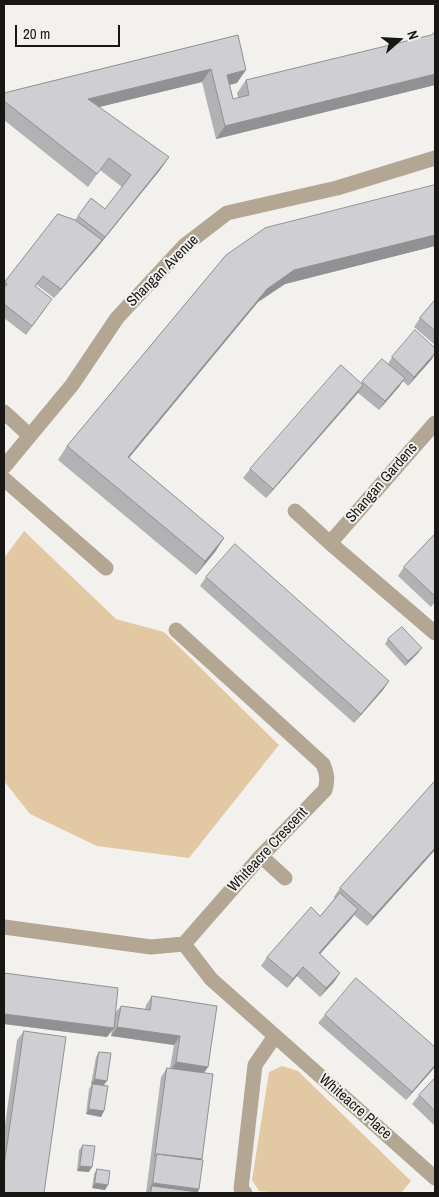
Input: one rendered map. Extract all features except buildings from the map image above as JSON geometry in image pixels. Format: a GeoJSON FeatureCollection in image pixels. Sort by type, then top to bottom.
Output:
{"type":"FeatureCollection","features":[{"type":"Feature","properties":{"kind":"street","name":"Shangan Avenue"},"geometry":{"type":"LineString","coordinates":[[29,434],[72,384],[117,318],[184,246],[226,213],[338,188],[435,158]]}},
{"type":"Feature","properties":{"kind":"street"},"geometry":{"type":"LineString","coordinates":[[4,412],[29,434],[4,467]]}},
{"type":"Feature","properties":{"kind":"street","name":"Shangan Gardens"},"geometry":{"type":"LineString","coordinates":[[330,543],[435,424]]}},
{"type":"Feature","properties":{"kind":"street"},"geometry":{"type":"LineString","coordinates":[[4,479],[106,568]]}},
{"type":"Feature","properties":{"kind":"street"},"geometry":{"type":"LineString","coordinates":[[295,511],[435,633]]}},
{"type":"Feature","properties":{"kind":"street","name":"Whiteacre Crescent"},"geometry":{"type":"LineString","coordinates":[[176,630],[323,764],[328,782],[325,790],[261,856],[184,944]]}},
{"type":"Feature","properties":{"kind":"street"},"geometry":{"type":"LineString","coordinates":[[261,856],[285,878]]}},
{"type":"Feature","properties":{"kind":"street"},"geometry":{"type":"LineString","coordinates":[[4,927],[152,948],[184,944]]}},
{"type":"Feature","properties":{"kind":"street","name":"Whiteacre Place"},"geometry":{"type":"LineString","coordinates":[[184,944],[211,979],[435,1178]]}},
{"type":"Feature","properties":{"kind":"street"},"geometry":{"type":"LineString","coordinates":[[244,1193],[241,1189],[255,1065],[275,1036]]}},
{"type":"Feature","properties":{"kind":"shaded area"},"geometry":{"type":"Polygon","coordinates":[[[24,531],[116,619],[164,632],[279,745],[189,858],[97,846],[30,814],[4,781],[4,558],[24,531]]]}},
{"type":"Feature","properties":{"kind":"shaded area"},"geometry":{"type":"Polygon","coordinates":[[[282,1066],[298,1071],[411,1181],[401,1193],[279,1193],[259,1191],[252,1180],[269,1072],[282,1066]]]}}]}
